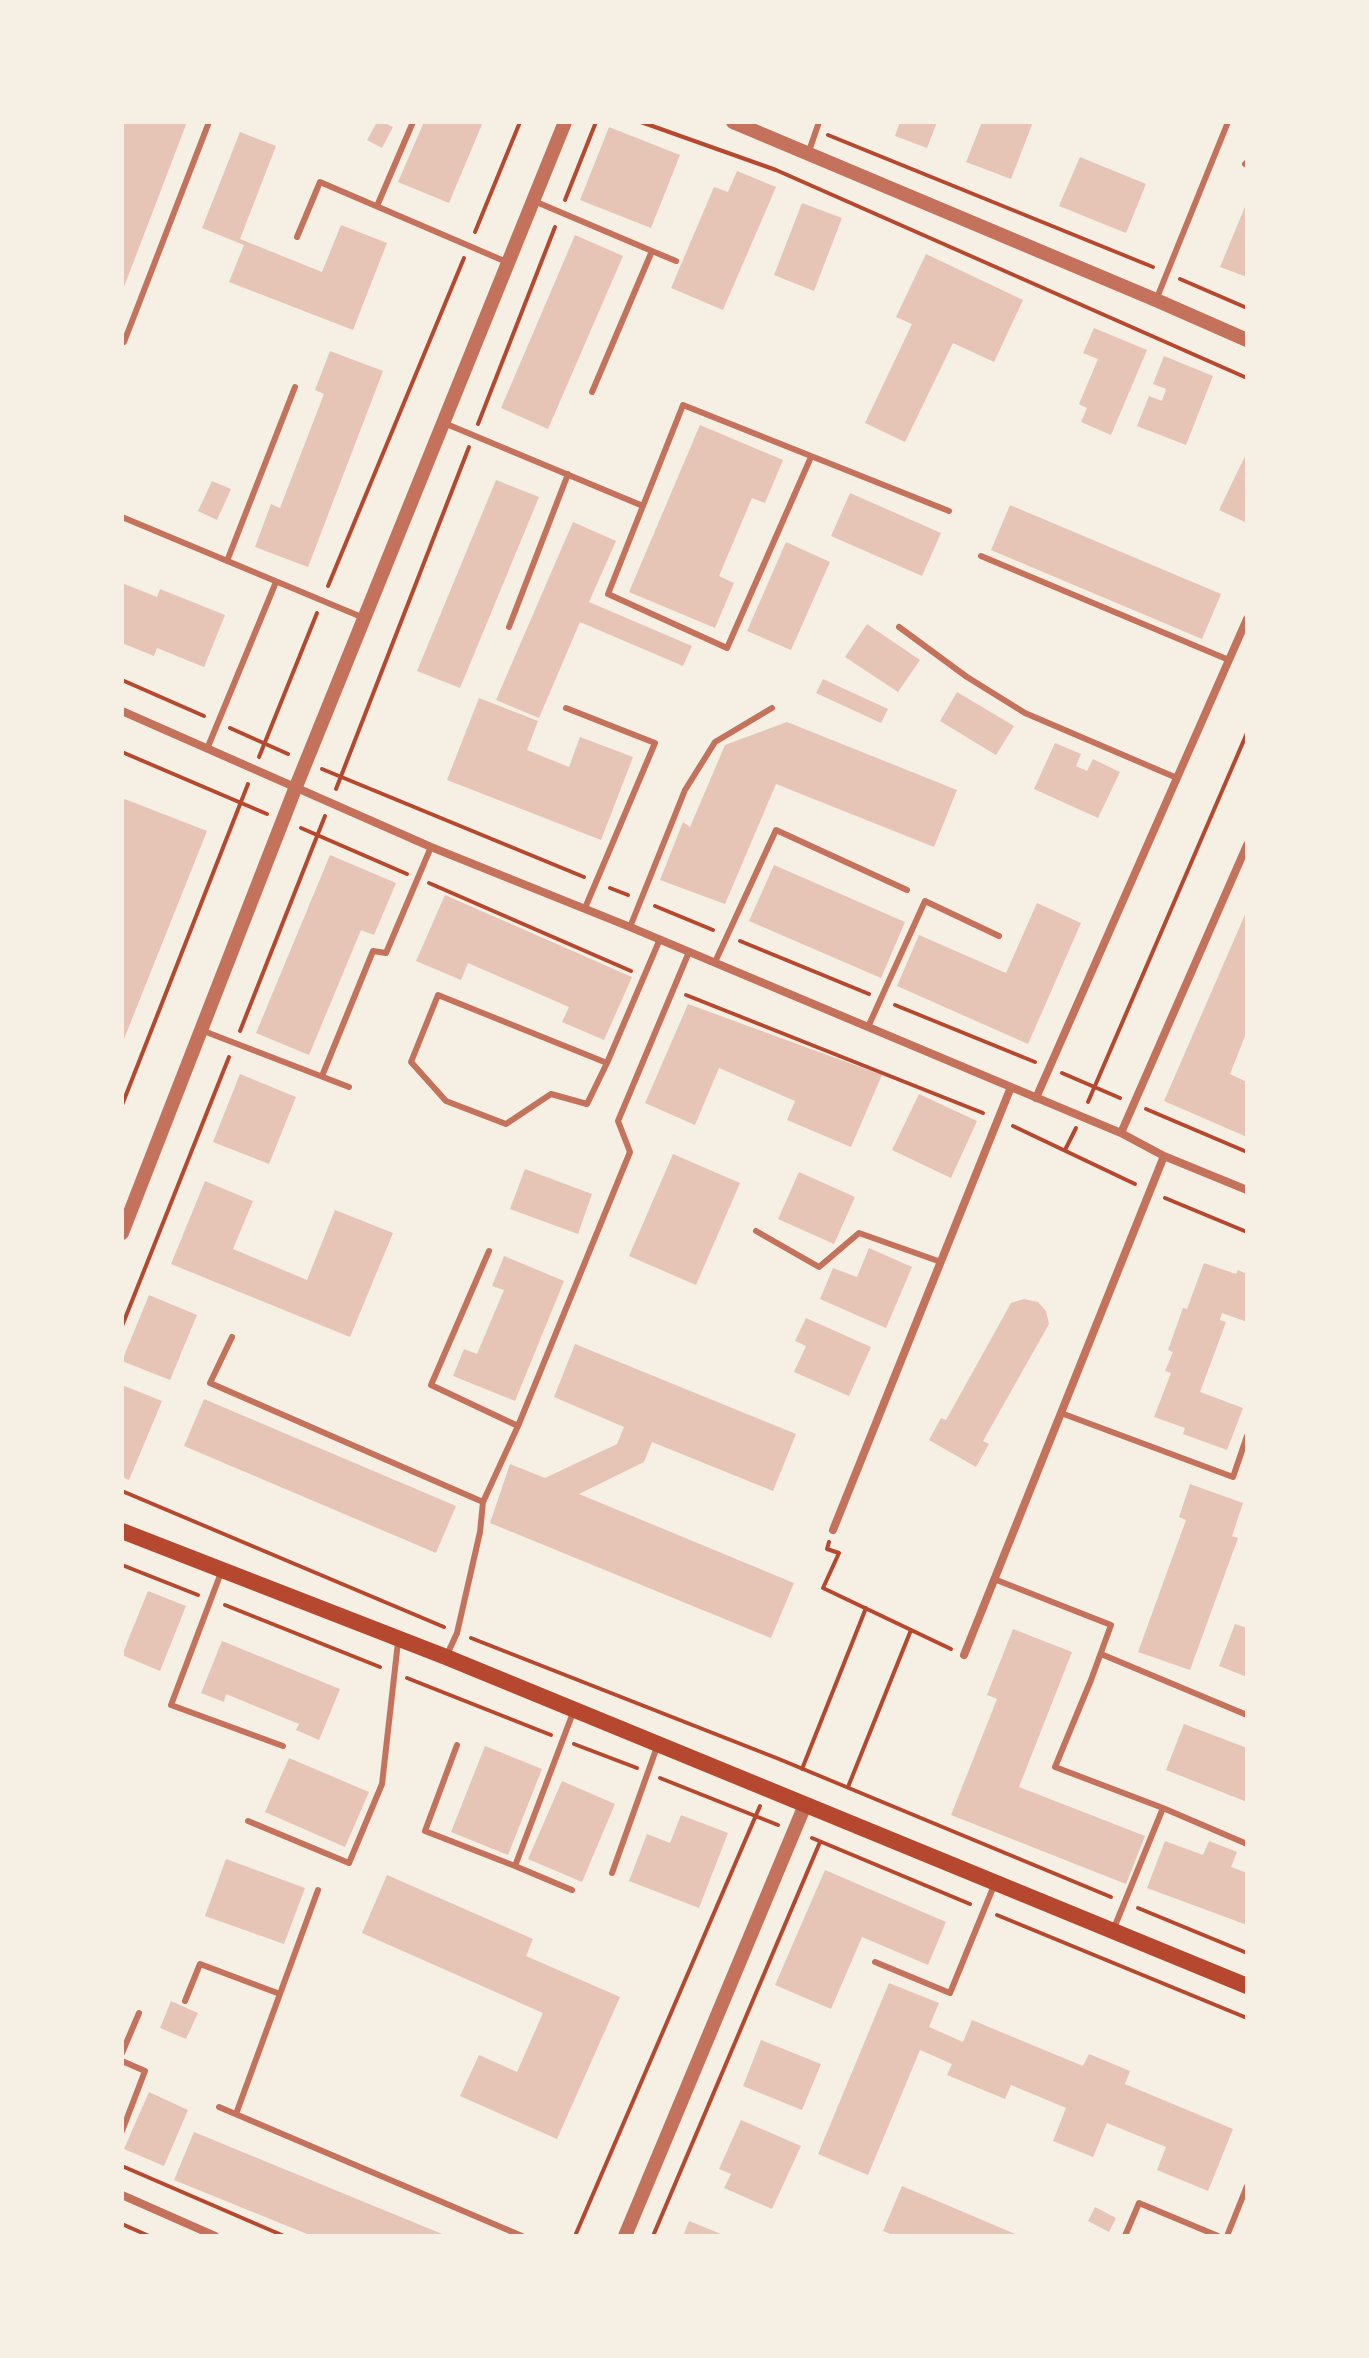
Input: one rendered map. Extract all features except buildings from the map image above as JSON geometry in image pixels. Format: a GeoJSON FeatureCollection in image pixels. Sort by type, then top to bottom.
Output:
{"type":"FeatureCollection","features":[{"type":"Feature","properties":{"kind":"main road"},"geometry":{"type":"LineString","coordinates":[[122,1531],[446,1657],[1113,1931],[1246,1981]]}},
{"type":"Feature","properties":{"kind":"street"},"geometry":{"type":"LineString","coordinates":[[122,1231],[295,789],[565,122]]}},
{"type":"Feature","properties":{"kind":"street"},"geometry":{"type":"LineString","coordinates":[[733,122],[1247,340]]}},
{"type":"Feature","properties":{"kind":"street"},"geometry":{"type":"LineString","coordinates":[[1036,1098],[1247,619]]}},
{"type":"Feature","properties":{"kind":"street"},"geometry":{"type":"LineString","coordinates":[[122,711],[431,847],[715,962],[1121,1133],[1164,1156],[1247,1190]]}},
{"type":"Feature","properties":{"kind":"street"},"geometry":{"type":"LineString","coordinates":[[1121,1133],[1247,845]]}},
{"type":"Feature","properties":{"kind":"street"},"geometry":{"type":"LineString","coordinates":[[833,1530],[1011,1087]]}},
{"type":"Feature","properties":{"kind":"street"},"geometry":{"type":"LineString","coordinates":[[964,1655],[1164,1156]]}},
{"type":"Feature","properties":{"kind":"street"},"geometry":{"type":"LineString","coordinates":[[625,2236],[805,1805]]}},
{"type":"Feature","properties":{"kind":"street"},"geometry":{"type":"LineString","coordinates":[[122,2195],[215,2236]]}},
{"type":"Feature","properties":{"kind":"lane"},"geometry":{"type":"LineString","coordinates":[[124,342],[209,122]]}},
{"type":"Feature","properties":{"kind":"lane"},"geometry":{"type":"LineString","coordinates":[[377,206],[413,122]]}},
{"type":"Feature","properties":{"kind":"lane"},"geometry":{"type":"LineString","coordinates":[[1156,300],[1228,122]]}},
{"type":"Feature","properties":{"kind":"lane"},"geometry":{"type":"LineString","coordinates":[[808,154],[817,126]]}},
{"type":"Feature","properties":{"kind":"lane"},"geometry":{"type":"LineString","coordinates":[[297,237],[320,182],[509,263]]}},
{"type":"Feature","properties":{"kind":"lane"},"geometry":{"type":"LineString","coordinates":[[534,201],[676,261]]}},
{"type":"Feature","properties":{"kind":"lane"},"geometry":{"type":"LineString","coordinates":[[592,392],[652,251]]}},
{"type":"Feature","properties":{"kind":"lane"},"geometry":{"type":"LineString","coordinates":[[227,561],[295,387]]}},
{"type":"Feature","properties":{"kind":"lane"},"geometry":{"type":"LineString","coordinates":[[811,457],[727,648],[608,594],[683,405],[949,511]]}},
{"type":"Feature","properties":{"kind":"lane"},"geometry":{"type":"LineString","coordinates":[[444,423],[643,506]]}},
{"type":"Feature","properties":{"kind":"lane"},"geometry":{"type":"LineString","coordinates":[[509,627],[568,474]]}},
{"type":"Feature","properties":{"kind":"lane"},"geometry":{"type":"LineString","coordinates":[[122,517],[364,618]]}},
{"type":"Feature","properties":{"kind":"lane"},"geometry":{"type":"LineString","coordinates":[[981,556],[1229,660]]}},
{"type":"Feature","properties":{"kind":"lane"},"geometry":{"type":"LineString","coordinates":[[207,749],[276,582]]}},
{"type":"Feature","properties":{"kind":"lane"},"geometry":{"type":"LineString","coordinates":[[899,627],[967,677],[1025,713],[1177,778]]}},
{"type":"Feature","properties":{"kind":"lane"},"geometry":{"type":"LineString","coordinates":[[566,708],[655,743],[585,908]]}},
{"type":"Feature","properties":{"kind":"lane"},"geometry":{"type":"LineString","coordinates":[[630,927],[685,790],[715,742],[772,708]]}},
{"type":"Feature","properties":{"kind":"lane"},"geometry":{"type":"LineString","coordinates":[[715,962],[776,830],[907,890]]}},
{"type":"Feature","properties":{"kind":"lane"},"geometry":{"type":"LineString","coordinates":[[322,1076],[373,951],[386,953],[431,847]]}},
{"type":"Feature","properties":{"kind":"lane"},"geometry":{"type":"LineString","coordinates":[[868,1027],[925,901],[999,936]]}},
{"type":"Feature","properties":{"kind":"lane"},"geometry":{"type":"LineString","coordinates":[[607,1063],[438,995],[411,1062],[446,1101],[506,1124],[551,1094],[587,1104],[607,1063],[660,939]]}},
{"type":"Feature","properties":{"kind":"lane"},"geometry":{"type":"LineString","coordinates":[[446,1657],[457,1633],[480,1532],[483,1502],[518,1426],[630,1152],[618,1121],[689,952]]}},
{"type":"Feature","properties":{"kind":"lane"},"geometry":{"type":"LineString","coordinates":[[201,1030],[349,1087]]}},
{"type":"Feature","properties":{"kind":"lane"},"geometry":{"type":"LineString","coordinates":[[756,1231],[819,1267],[859,1233],[941,1262]]}},
{"type":"Feature","properties":{"kind":"lane"},"geometry":{"type":"LineString","coordinates":[[489,1251],[431,1385],[518,1426]]}},
{"type":"Feature","properties":{"kind":"lane"},"geometry":{"type":"LineString","coordinates":[[232,1337],[210,1383],[483,1502]]}},
{"type":"Feature","properties":{"kind":"lane"},"geometry":{"type":"LineString","coordinates":[[1061,1413],[1233,1477],[1247,1436]]}},
{"type":"Feature","properties":{"kind":"lane"},"geometry":{"type":"LineString","coordinates":[[222,1570],[171,1705],[283,1746]]}},
{"type":"Feature","properties":{"kind":"lane"},"geometry":{"type":"LineString","coordinates":[[994,1579],[1111,1625],[1055,1767],[1247,1844]]}},
{"type":"Feature","properties":{"kind":"lane"},"geometry":{"type":"LineString","coordinates":[[248,1821],[349,1863],[382,1784],[398,1639]]}},
{"type":"Feature","properties":{"kind":"lane"},"geometry":{"type":"LineString","coordinates":[[1101,1654],[1247,1715]]}},
{"type":"Feature","properties":{"kind":"lane"},"geometry":{"type":"LineString","coordinates":[[515,1866],[574,1710]]}},
{"type":"Feature","properties":{"kind":"lane"},"geometry":{"type":"LineString","coordinates":[[612,1873],[658,1744]]}},
{"type":"Feature","properties":{"kind":"lane"},"geometry":{"type":"LineString","coordinates":[[457,1745],[425,1831],[572,1890]]}},
{"type":"Feature","properties":{"kind":"lane"},"geometry":{"type":"LineString","coordinates":[[1113,1931],[1163,1808]]}},
{"type":"Feature","properties":{"kind":"lane"},"geometry":{"type":"LineString","coordinates":[[875,1962],[950,1993],[995,1883]]}},
{"type":"Feature","properties":{"kind":"lane"},"geometry":{"type":"LineString","coordinates":[[236,2114],[318,1890]]}},
{"type":"Feature","properties":{"kind":"lane"},"geometry":{"type":"LineString","coordinates":[[185,2001],[200,1964],[280,1994]]}},
{"type":"Feature","properties":{"kind":"lane"},"geometry":{"type":"LineString","coordinates":[[122,2053],[139,2013]]}},
{"type":"Feature","properties":{"kind":"lane"},"geometry":{"type":"LineString","coordinates":[[122,2061],[145,2071],[122,2131]]}},
{"type":"Feature","properties":{"kind":"lane"},"geometry":{"type":"LineString","coordinates":[[219,2107],[522,2236]]}},
{"type":"Feature","properties":{"kind":"lane"},"geometry":{"type":"LineString","coordinates":[[1227,2236],[1247,2186]]}},
{"type":"Feature","properties":{"kind":"lane"},"geometry":{"type":"LineString","coordinates":[[1125,2236],[1139,2203],[1218,2236]]}},
{"type":"Feature","properties":{"kind":"path"},"geometry":{"type":"LineString","coordinates":[[641,122],[776,170],[1247,378]]}},
{"type":"Feature","properties":{"kind":"path"},"geometry":{"type":"LineString","coordinates":[[817,126],[1247,308]]}},
{"type":"Feature","properties":{"kind":"path"},"geometry":{"type":"LineString","coordinates":[[1065,1150],[1247,733]]}},
{"type":"Feature","properties":{"kind":"path"},"geometry":{"type":"LineString","coordinates":[[122,752],[644,976]]}},
{"type":"Feature","properties":{"kind":"path"},"geometry":{"type":"LineString","coordinates":[[674,990],[999,1119],[1150,1191],[1247,1232]]}},
{"type":"Feature","properties":{"kind":"path"},"geometry":{"type":"LineString","coordinates":[[1094,1086],[1247,1152]]}},
{"type":"Feature","properties":{"kind":"path"},"geometry":{"type":"LineString","coordinates":[[122,1491],[457,1633],[779,1759],[1247,1953]]}},
{"type":"Feature","properties":{"kind":"path"},"geometry":{"type":"LineString","coordinates":[[833,1530],[827,1549],[839,1553],[823,1588],[964,1655]]}},
{"type":"Feature","properties":{"kind":"path"},"geometry":{"type":"LineString","coordinates":[[122,1565],[794,1831],[1247,2018]]}},
{"type":"Feature","properties":{"kind":"path"},"geometry":{"type":"LineString","coordinates":[[802,1769],[866,1608]]}},
{"type":"Feature","properties":{"kind":"path"},"geometry":{"type":"LineString","coordinates":[[848,1787],[911,1630]]}},
{"type":"Feature","properties":{"kind":"path"},"geometry":{"type":"LineString","coordinates":[[575,2236],[779,1759]]}},
{"type":"Feature","properties":{"kind":"path"},"geometry":{"type":"LineString","coordinates":[[653,2236],[820,1842]]}},
{"type":"Feature","properties":{"kind":"path"},"geometry":{"type":"LineString","coordinates":[[122,2166],[284,2236]]}},
{"type":"Feature","properties":{"kind":"path"},"geometry":{"type":"LineString","coordinates":[[122,2224],[149,2236]]}}]}
